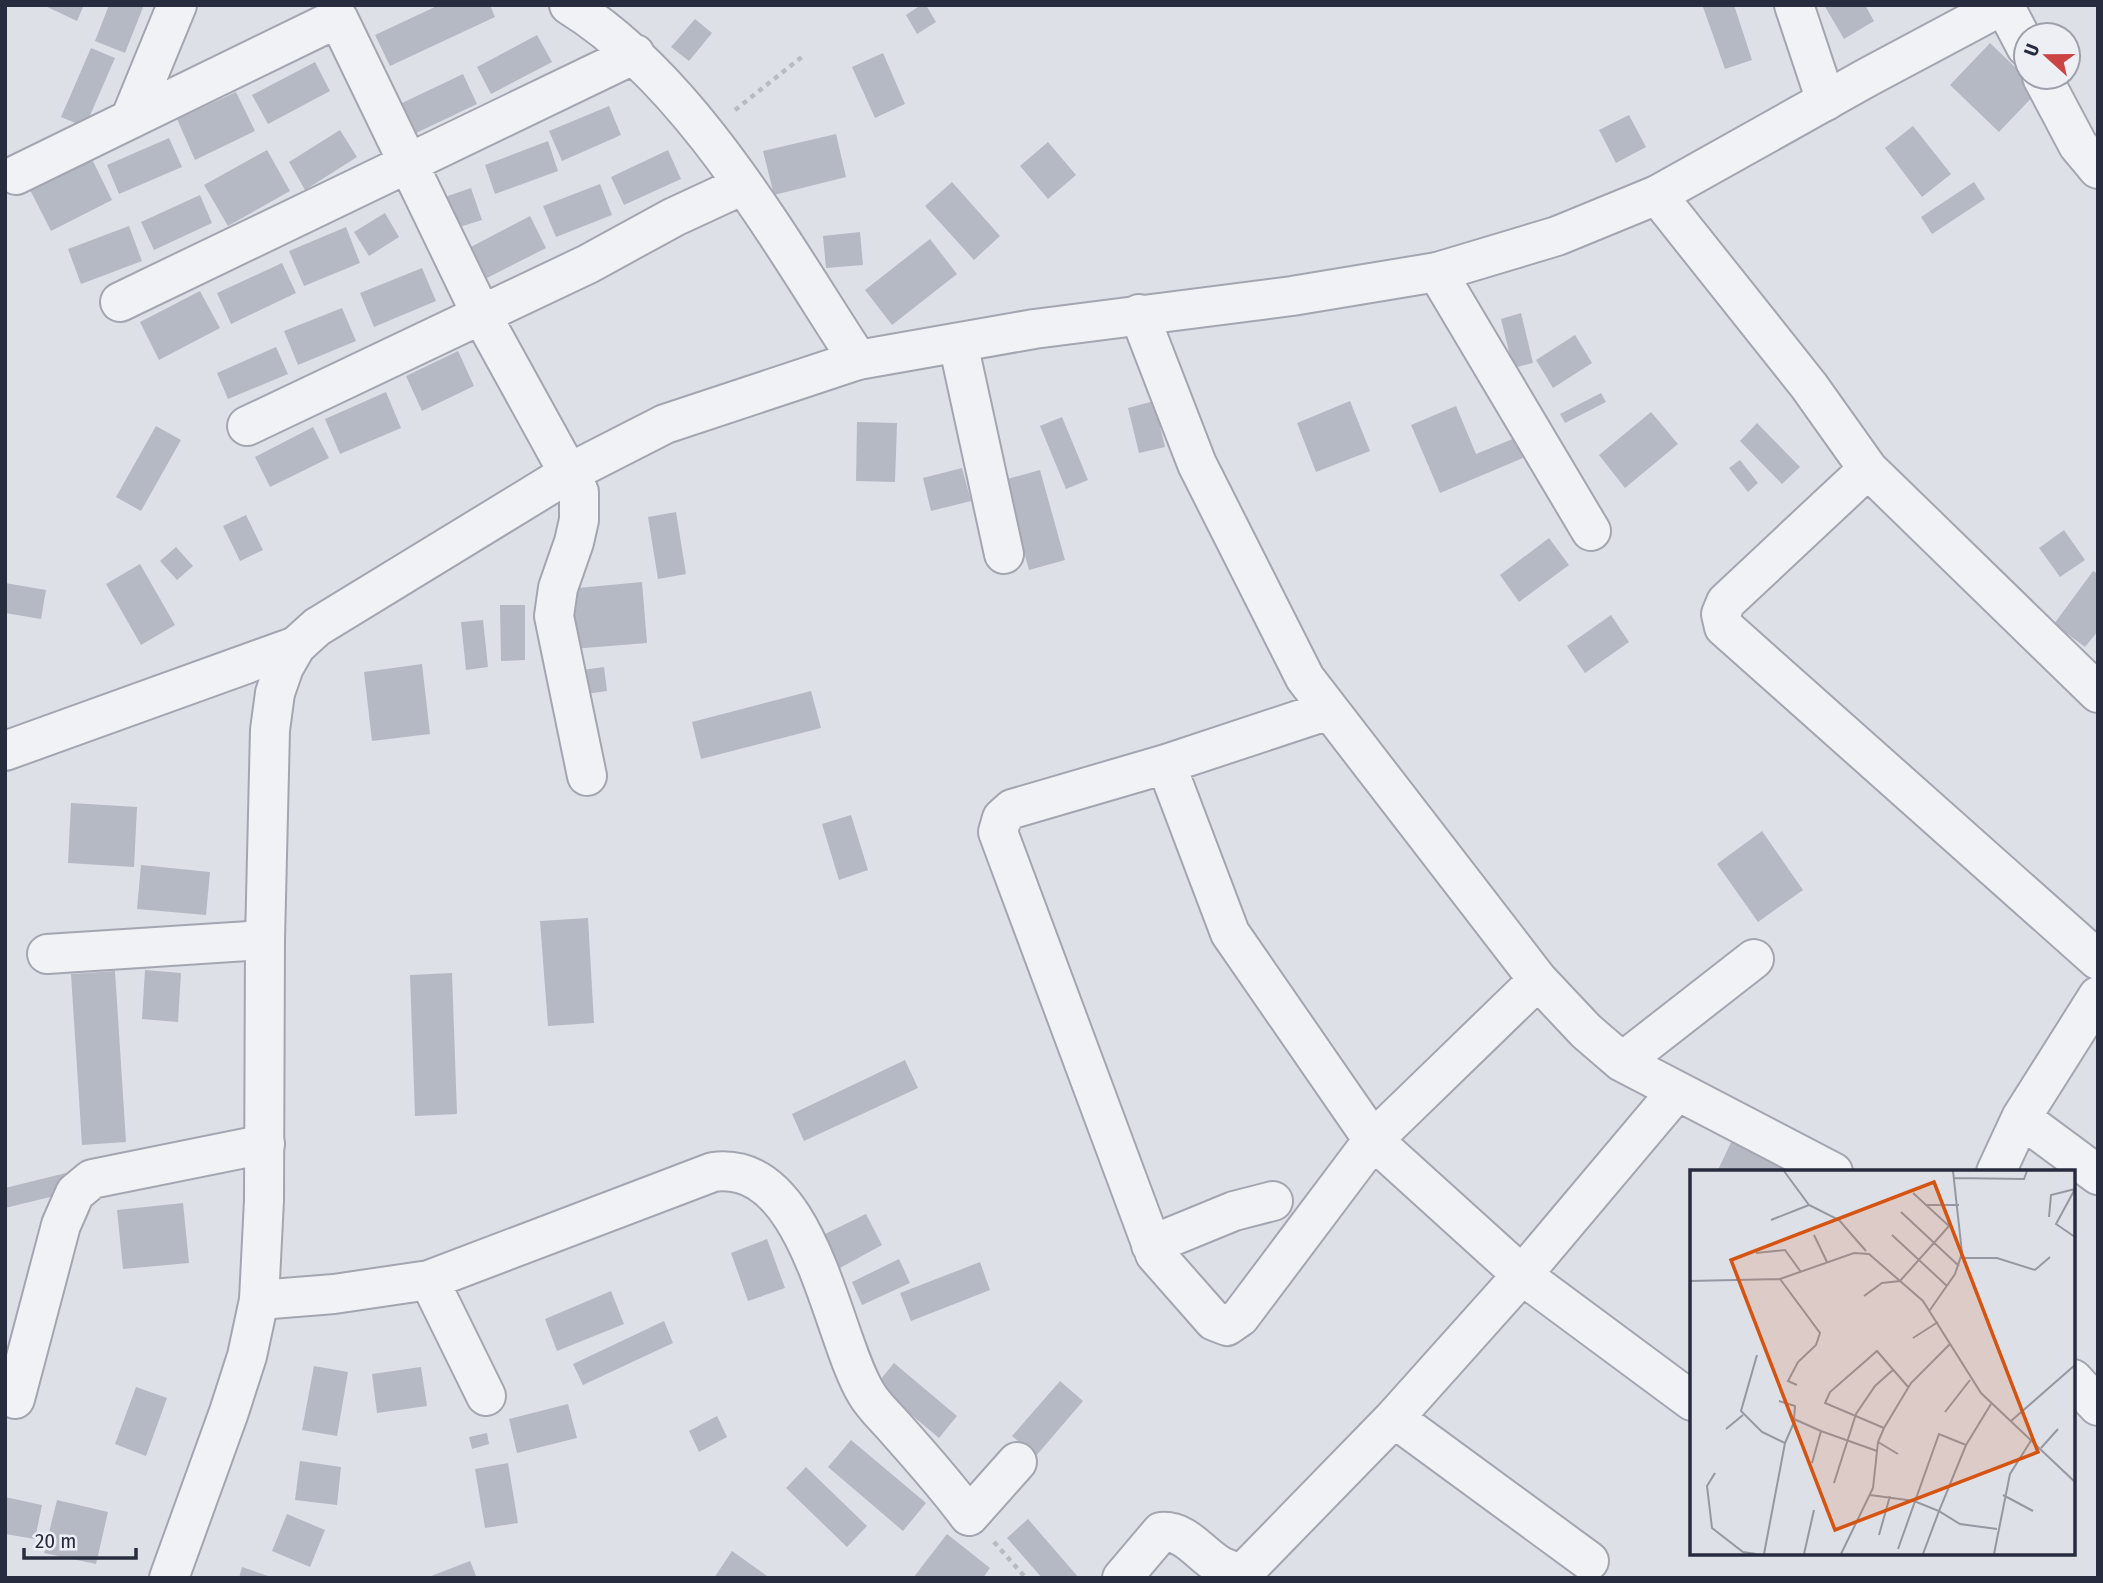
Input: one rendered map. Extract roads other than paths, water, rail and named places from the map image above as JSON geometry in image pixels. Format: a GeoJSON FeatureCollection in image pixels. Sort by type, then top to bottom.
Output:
{"type":"FeatureCollection","features":[{"type":"Feature","properties":{"kind":"street"},"geometry":{"type":"LineString","coordinates":[[131,117],[177,5]]}},
{"type":"Feature","properties":{"kind":"street"},"geometry":{"type":"LineString","coordinates":[[1794,5],[1826,101]]}},
{"type":"Feature","properties":{"kind":"street"},"geometry":{"type":"LineString","coordinates":[[169,1578],[229,1412],[247,1356],[259,1300],[265,1144],[265,940],[270,730],[275,693],[284,667],[296,646],[317,627],[569,473],[665,424],[858,360],[1034,329],[1292,296],[1437,272],[1557,236],[1657,195],[2003,5],[2012,21]]}},
{"type":"Feature","properties":{"kind":"street"},"geometry":{"type":"LineString","coordinates":[[580,8],[635,54],[676,98],[743,185],[858,360]]}},
{"type":"Feature","properties":{"kind":"street"},"geometry":{"type":"LineString","coordinates":[[16,174],[349,12],[408,165],[481,314],[579,492],[579,520],[558,588],[554,616],[587,776]]}},
{"type":"Feature","properties":{"kind":"street"},"geometry":{"type":"LineString","coordinates":[[120,302],[635,54]]}},
{"type":"Feature","properties":{"kind":"street"},"geometry":{"type":"LineString","coordinates":[[2049,91],[2078,145],[2098,169]]}},
{"type":"Feature","properties":{"kind":"street"},"geometry":{"type":"LineString","coordinates":[[247,426],[588,264],[674,217],[743,185]]}},
{"type":"Feature","properties":{"kind":"street"},"geometry":{"type":"LineString","coordinates":[[1657,195],[1809,386],[1868,469],[2098,693]]}},
{"type":"Feature","properties":{"kind":"street"},"geometry":{"type":"LineString","coordinates":[[1437,272],[1591,531]]}},
{"type":"Feature","properties":{"kind":"street"},"geometry":{"type":"LineString","coordinates":[[1139,314],[1197,464],[1305,678],[1538,979],[1586,1031],[1622,1062],[1829,1170]]}},
{"type":"Feature","properties":{"kind":"street"},"geometry":{"type":"LineString","coordinates":[[958,343],[1004,554]]}},
{"type":"Feature","properties":{"kind":"street"},"geometry":{"type":"LineString","coordinates":[[1868,469],[1726,601],[1721,614],[1724,627],[2098,960]]}},
{"type":"Feature","properties":{"kind":"street"},"geometry":{"type":"LineString","coordinates":[[5,751],[296,646]]}},
{"type":"Feature","properties":{"kind":"street"},"geometry":{"type":"LineString","coordinates":[[1329,710],[1166,764],[1012,809],[1002,818],[998,832],[1155,1254],[1214,1321],[1227,1326],[1240,1317],[1373,1140],[1538,979]]}},
{"type":"Feature","properties":{"kind":"street"},"geometry":{"type":"LineString","coordinates":[[1166,764],[1230,933],[1373,1140],[1522,1275],[1690,1400]]}},
{"type":"Feature","properties":{"kind":"street"},"geometry":{"type":"LineString","coordinates":[[47,954],[265,940]]}},
{"type":"Feature","properties":{"kind":"street"},"geometry":{"type":"LineString","coordinates":[[1622,1062],[1754,958]]}},
{"type":"Feature","properties":{"kind":"street"},"geometry":{"type":"LineString","coordinates":[[1997,1170],[2021,1118],[2098,996]]}},
{"type":"Feature","properties":{"kind":"street"},"geometry":{"type":"LineString","coordinates":[[1122,1578],[1161,1532],[1169,1531],[1181,1535],[1233,1573],[1257,1571],[1522,1275],[1677,1091]]}},
{"type":"Feature","properties":{"kind":"street"},"geometry":{"type":"LineString","coordinates":[[2021,1118],[2098,1175]]}},
{"type":"Feature","properties":{"kind":"street"},"geometry":{"type":"LineString","coordinates":[[15,1399],[61,1225],[75,1193],[92,1180],[265,1144]]}},
{"type":"Feature","properties":{"kind":"street"},"geometry":{"type":"LineString","coordinates":[[259,1300],[334,1294],[429,1280],[713,1172],[728,1171],[741,1174],[767,1188],[799,1224],[866,1395],[949,1489],[969,1516],[1017,1462]]}},
{"type":"Feature","properties":{"kind":"street"},"geometry":{"type":"LineString","coordinates":[[1151,1245],[1234,1211],[1273,1200]]}},
{"type":"Feature","properties":{"kind":"street"},"geometry":{"type":"LineString","coordinates":[[429,1280],[486,1396]]}},
{"type":"Feature","properties":{"kind":"street"},"geometry":{"type":"LineString","coordinates":[[2075,1381],[2098,1406]]}},
{"type":"Feature","properties":{"kind":"street"},"geometry":{"type":"LineString","coordinates":[[1394,1419],[1589,1561]]}}]}
